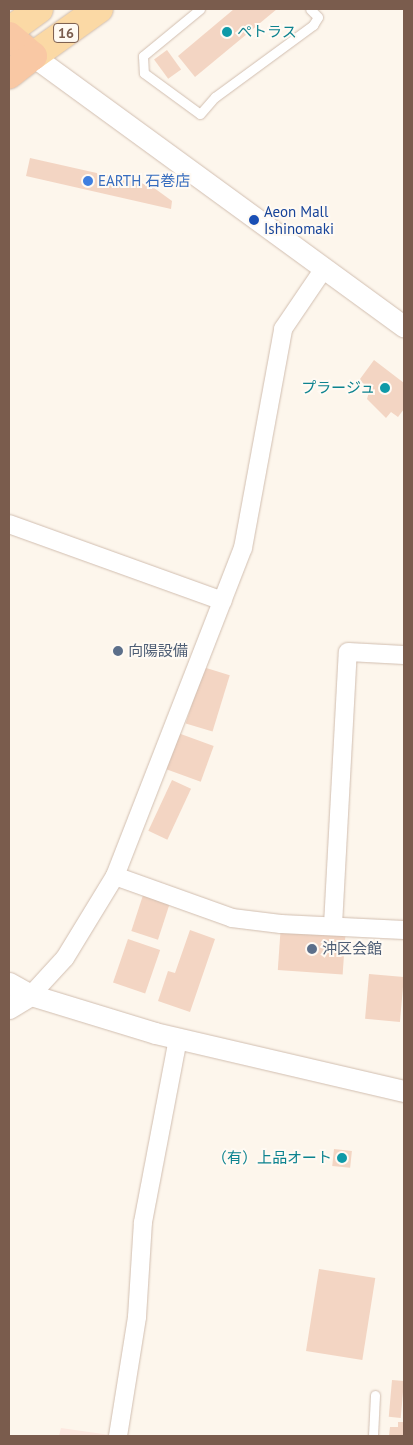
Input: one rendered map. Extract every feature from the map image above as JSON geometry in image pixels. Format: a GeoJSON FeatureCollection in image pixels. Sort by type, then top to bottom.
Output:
{"type":"FeatureCollection","features":[{"type":"Feature","properties":{"kind":"highway"},"geometry":{"type":"LineString","coordinates":[[9,36],[33,56],[9,74]]}},
{"type":"Feature","properties":{"kind":"main road","name":"16"},"geometry":{"type":"LineString","coordinates":[[9,30],[38,9]]}},
{"type":"Feature","properties":{"kind":"main road","name":"16"},"geometry":{"type":"LineString","coordinates":[[33,56],[99,9]]}},
{"type":"Feature","properties":{"kind":"street"},"geometry":{"type":"LineString","coordinates":[[33,56],[323,270],[404,327]]}},
{"type":"Feature","properties":{"kind":"street"},"geometry":{"type":"LineString","coordinates":[[9,1008],[30,995],[65,958],[115,876],[243,548],[283,329],[323,270]]}},
{"type":"Feature","properties":{"kind":"street"},"geometry":{"type":"LineString","coordinates":[[9,524],[223,601]]}},
{"type":"Feature","properties":{"kind":"street"},"geometry":{"type":"LineString","coordinates":[[332,924],[348,652],[404,655]]}},
{"type":"Feature","properties":{"kind":"street"},"geometry":{"type":"LineString","coordinates":[[115,876],[232,918],[281,924],[332,924],[404,930]]}},
{"type":"Feature","properties":{"kind":"street"},"geometry":{"type":"LineString","coordinates":[[9,982],[30,995],[178,1039],[404,1090]]}},
{"type":"Feature","properties":{"kind":"street"},"geometry":{"type":"LineString","coordinates":[[118,1436],[137,1317],[144,1213],[178,1039]]}},
{"type":"Feature","properties":{"kind":"lane"},"geometry":{"type":"LineString","coordinates":[[200,9],[143,56],[144,73],[200,114],[215,97],[313,25],[318,18],[310,9]]}},
{"type":"Feature","properties":{"kind":"lane"},"geometry":{"type":"LineString","coordinates":[[373,1436],[375,1395]]}},
{"type":"Feature","properties":{"kind":"shaded area"},"geometry":{"type":"Polygon","coordinates":[[[61,1428],[117,1436],[59,1436],[61,1428]]]}},
{"type":"Feature","properties":{"kind":"building","name":"ぺトラス"},"geometry":{"type":"Polygon","coordinates":[[[234,9],[277,9],[195,77],[178,56],[234,9]]]}},
{"type":"Feature","properties":{"kind":"building"},"geometry":{"type":"Polygon","coordinates":[[[167,50],[181,69],[168,79],[154,59],[167,50]]]}},
{"type":"Feature","properties":{"kind":"building","name":"EARTH 石巻店"},"geometry":{"type":"Polygon","coordinates":[[[30,158],[150,185],[172,201],[171,209],[26,176],[30,158]]]}},
{"type":"Feature","properties":{"kind":"building","name":"プラージュ"},"geometry":{"type":"Polygon","coordinates":[[[374,360],[404,383],[404,409],[398,417],[391,412],[386,418],[367,399],[369,392],[360,379],[374,360]]]}},
{"type":"Feature","properties":{"kind":"building"},"geometry":{"type":"Polygon","coordinates":[[[203,667],[230,675],[213,732],[186,723],[203,667]]]}},
{"type":"Feature","properties":{"kind":"building"},"geometry":{"type":"Polygon","coordinates":[[[178,733],[214,746],[201,782],[165,769],[178,733]]]}},
{"type":"Feature","properties":{"kind":"building"},"geometry":{"type":"Polygon","coordinates":[[[172,780],[191,789],[167,840],[148,831],[172,780]]]}},
{"type":"Feature","properties":{"kind":"building"},"geometry":{"type":"Polygon","coordinates":[[[144,892],[171,901],[158,940],[131,931],[144,892]]]}},
{"type":"Feature","properties":{"kind":"building","name":"沖区会館"},"geometry":{"type":"Polygon","coordinates":[[[281,924],[346,929],[343,974],[278,970],[281,924]]]}},
{"type":"Feature","properties":{"kind":"building"},"geometry":{"type":"Polygon","coordinates":[[[190,930],[215,939],[190,1012],[158,1001],[168,971],[175,973],[190,930]]]}},
{"type":"Feature","properties":{"kind":"building"},"geometry":{"type":"Polygon","coordinates":[[[128,939],[160,950],[145,994],[113,982],[128,939]]]}},
{"type":"Feature","properties":{"kind":"building"},"geometry":{"type":"Polygon","coordinates":[[[369,974],[404,977],[400,1022],[365,1019],[369,974]]]}},
{"type":"Feature","properties":{"kind":"building","name":"（有）上品オート"},"geometry":{"type":"Polygon","coordinates":[[[334,1149],[352,1151],[350,1168],[332,1166],[334,1149]]]}},
{"type":"Feature","properties":{"kind":"building"},"geometry":{"type":"Polygon","coordinates":[[[319,1269],[375,1278],[362,1360],[306,1351],[319,1269]]]}},
{"type":"Feature","properties":{"kind":"building"},"geometry":{"type":"Polygon","coordinates":[[[392,1380],[404,1381],[401,1418],[389,1417],[392,1380]]]}},
{"type":"Feature","properties":{"kind":"building"},"geometry":{"type":"Polygon","coordinates":[[[398,1422],[404,1422],[404,1436],[389,1436],[390,1427],[398,1427],[398,1422]]]}},
{"type":"Feature","properties":{"kind":"place","name":"ぺトラス"},"geometry":{"type":"Point","coordinates":[227,32]}},
{"type":"Feature","properties":{"kind":"place","name":"EARTH 石巻店"},"geometry":{"type":"Point","coordinates":[88,181]}},
{"type":"Feature","properties":{"kind":"place","name":"Aeon Mall Ishinomaki"},"geometry":{"type":"Point","coordinates":[254,220]}},
{"type":"Feature","properties":{"kind":"place","name":"プラージュ"},"geometry":{"type":"Point","coordinates":[385,388]}},
{"type":"Feature","properties":{"kind":"place","name":"向陽設備"},"geometry":{"type":"Point","coordinates":[118,651]}},
{"type":"Feature","properties":{"kind":"place","name":"沖区会館"},"geometry":{"type":"Point","coordinates":[312,949]}},
{"type":"Feature","properties":{"kind":"place","name":"（有）上品オート"},"geometry":{"type":"Point","coordinates":[342,1158]}}]}
